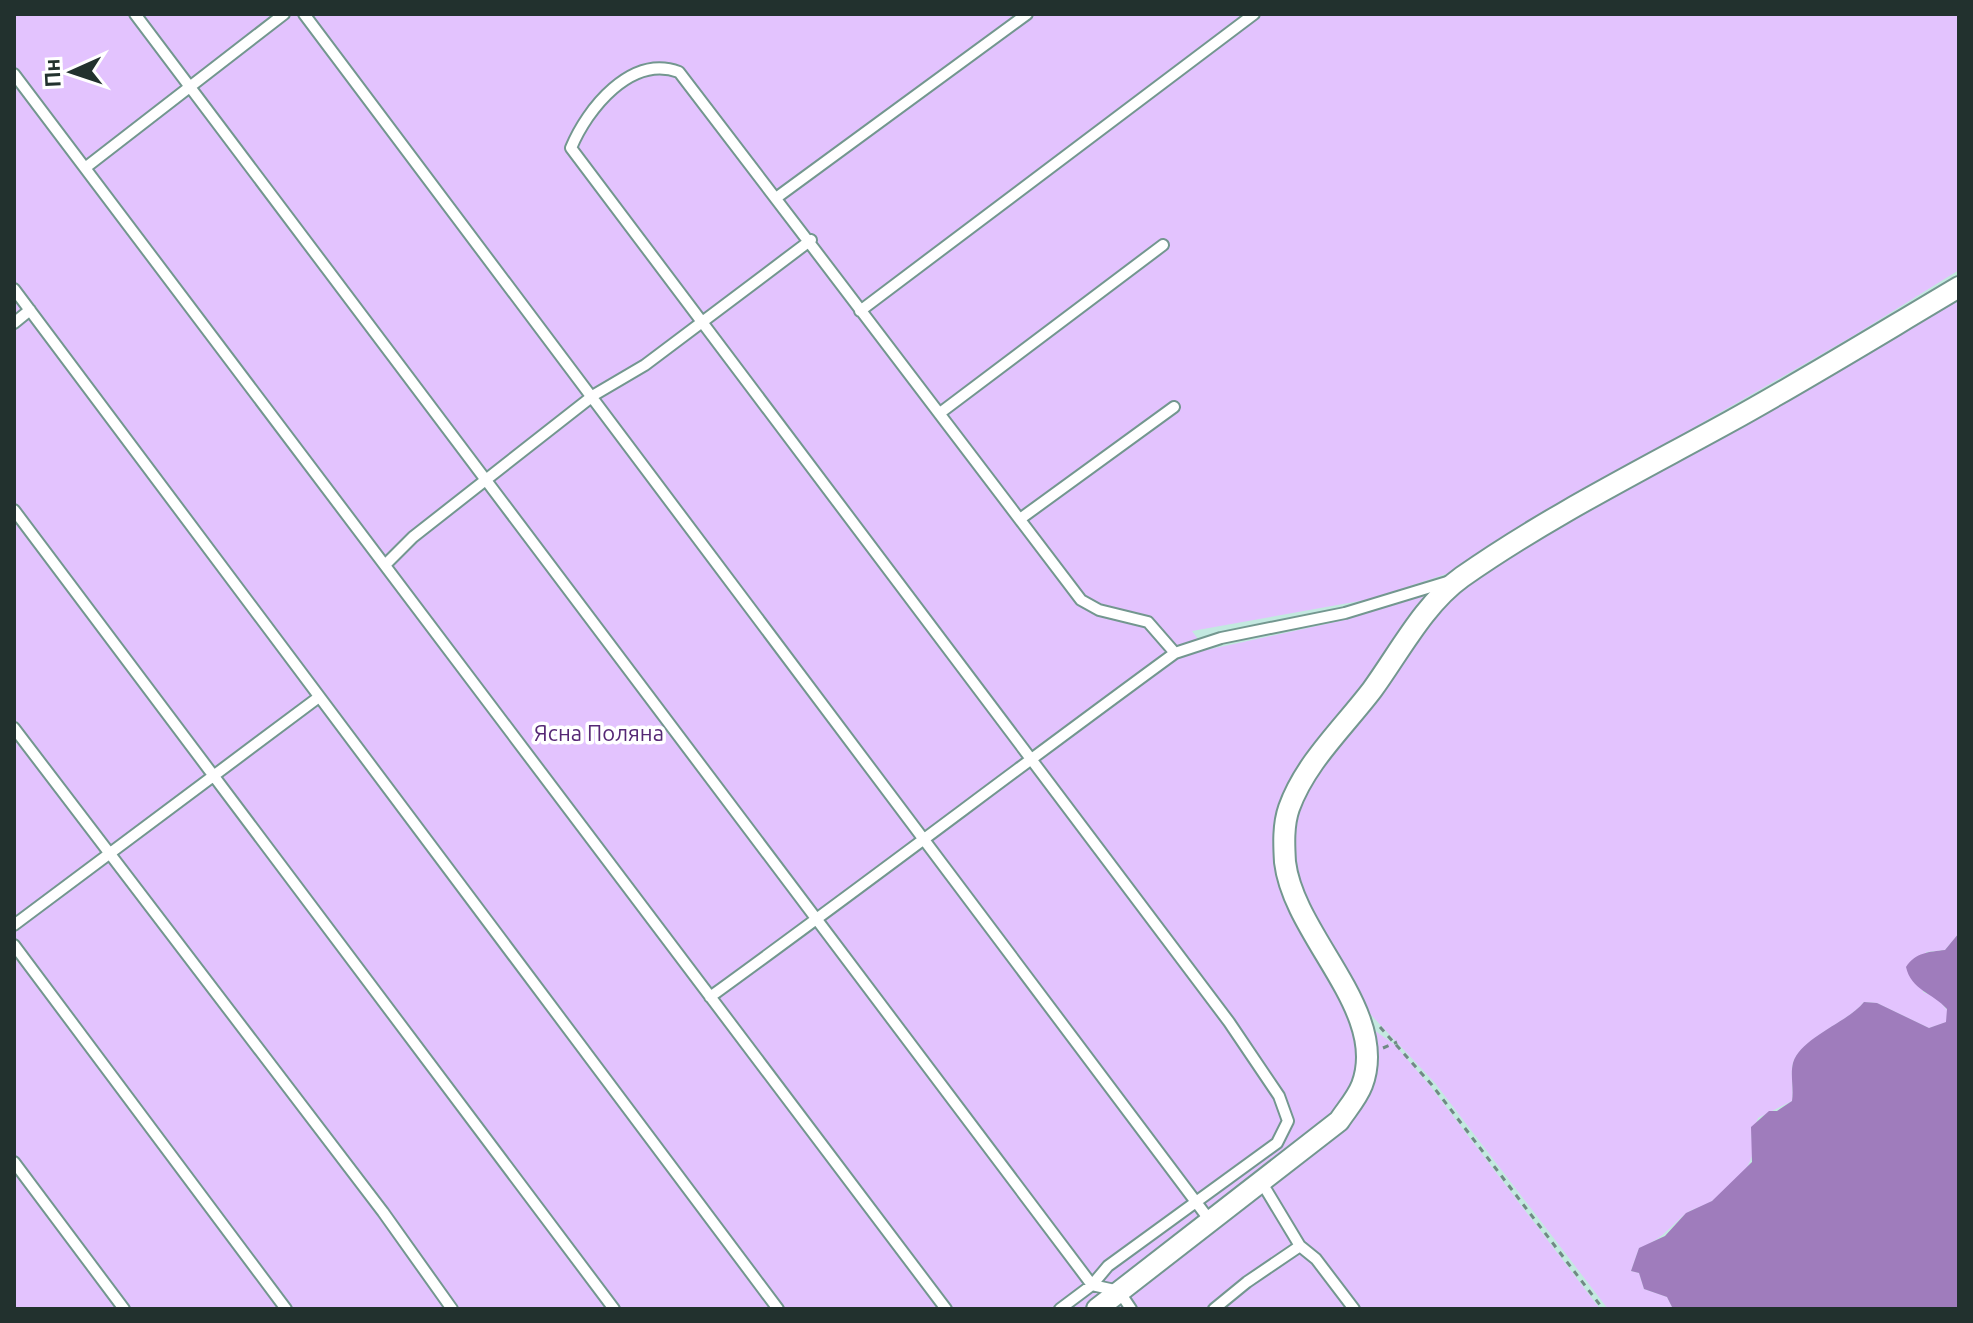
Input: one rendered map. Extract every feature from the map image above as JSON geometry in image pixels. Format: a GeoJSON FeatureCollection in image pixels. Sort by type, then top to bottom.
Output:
{"type":"FeatureCollection","features":[{"type":"Feature","properties":{"kind":"street"},"geometry":{"type":"LineString","coordinates":[[1097,1309],[1124,1303],[1211,1222],[1339,1121],[1362,1086],[1367,1060],[1365,1037],[1355,1004],[1311,933],[1294,894],[1284,841],[1288,811],[1315,761],[1428,612],[1460,579],[1584,502],[1753,409],[1959,287]]}},
{"type":"Feature","properties":{"kind":"lane"},"geometry":{"type":"LineString","coordinates":[[135,14],[489,480],[1092,1285],[1124,1303]]}},
{"type":"Feature","properties":{"kind":"lane"},"geometry":{"type":"LineString","coordinates":[[85,168],[284,14]]}},
{"type":"Feature","properties":{"kind":"lane"},"geometry":{"type":"LineString","coordinates":[[304,14],[594,395],[1211,1222]]}},
{"type":"Feature","properties":{"kind":"lane"},"geometry":{"type":"LineString","coordinates":[[776,198],[1027,14]]}},
{"type":"Feature","properties":{"kind":"lane"},"geometry":{"type":"LineString","coordinates":[[860,311],[1254,14]]}},
{"type":"Feature","properties":{"kind":"lane"},"geometry":{"type":"LineString","coordinates":[[1060,1309],[1092,1285],[1108,1266],[1277,1143],[1288,1121],[1279,1096],[1229,1022],[571,148],[582,120],[598,101],[627,80],[666,67],[679,72],[811,240],[860,311],[1081,600],[1099,610],[1148,622],[1175,653]]}},
{"type":"Feature","properties":{"kind":"lane"},"geometry":{"type":"LineString","coordinates":[[14,74],[946,1309]]}},
{"type":"Feature","properties":{"kind":"lane"},"geometry":{"type":"LineString","coordinates":[[385,565],[413,537],[594,395],[645,365],[811,240]]}},
{"type":"Feature","properties":{"kind":"lane"},"geometry":{"type":"LineString","coordinates":[[940,413],[1163,245]]}},
{"type":"Feature","properties":{"kind":"lane"},"geometry":{"type":"LineString","coordinates":[[14,289],[778,1309]]}},
{"type":"Feature","properties":{"kind":"lane"},"geometry":{"type":"LineString","coordinates":[[14,323],[30,310]]}},
{"type":"Feature","properties":{"kind":"lane"},"geometry":{"type":"LineString","coordinates":[[1020,519],[1174,407]]}},
{"type":"Feature","properties":{"kind":"lane"},"geometry":{"type":"LineString","coordinates":[[14,510],[614,1309]]}},
{"type":"Feature","properties":{"kind":"lane"},"geometry":{"type":"LineString","coordinates":[[710,997],[1175,653],[1221,638],[1345,613],[1460,579]]}},
{"type":"Feature","properties":{"kind":"lane"},"geometry":{"type":"LineString","coordinates":[[14,925],[319,697]]}},
{"type":"Feature","properties":{"kind":"lane"},"geometry":{"type":"LineString","coordinates":[[14,728],[383,1212],[452,1309]]}},
{"type":"Feature","properties":{"kind":"lane"},"geometry":{"type":"LineString","coordinates":[[14,945],[286,1309]]}},
{"type":"Feature","properties":{"kind":"lane"},"geometry":{"type":"LineString","coordinates":[[14,1162],[124,1309]]}},
{"type":"Feature","properties":{"kind":"lane"},"geometry":{"type":"LineString","coordinates":[[1262,1183],[1300,1246],[1316,1259],[1354,1309]]}},
{"type":"Feature","properties":{"kind":"lane"},"geometry":{"type":"LineString","coordinates":[[1214,1309],[1300,1246]]}},
{"type":"Feature","properties":{"kind":"path"},"geometry":{"type":"LineString","coordinates":[[1355,1004],[1397,1042],[1603,1309]]}},
{"type":"Feature","properties":{"kind":"green space","name":"Ясна Поляна"},"geometry":{"type":"Polygon","coordinates":[[[14,14],[1959,14],[1959,270],[1853,336],[1500,539],[1458,570],[1371,599],[1192,631],[1206,650],[1349,619],[1419,594],[1431,595],[1294,785],[1285,897],[1303,938],[1350,1013],[1395,1045],[1430,1086],[1600,1309],[14,1309],[14,14]]]}},
{"type":"Feature","properties":{"kind":"green space"},"geometry":{"type":"Polygon","coordinates":[[[1959,293],[1959,933],[1945,950],[1926,952],[1923,992],[1937,998],[1947,1010],[1947,1022],[1929,1028],[1877,1003],[1864,1002],[1806,1045],[1793,1063],[1792,1101],[1758,1118],[1751,1137],[1752,1155],[1743,1173],[1712,1201],[1687,1213],[1658,1238],[1639,1248],[1631,1271],[1639,1273],[1644,1289],[1667,1297],[1673,1309],[1608,1309],[1435,1083],[1358,1001],[1299,893],[1289,841],[1303,793],[1438,610],[1463,584],[1509,551],[1959,293]]]}},
{"type":"Feature","properties":{"kind":"shaded area"},"geometry":{"type":"Polygon","coordinates":[[[1959,933],[1959,1309],[1673,1309],[1667,1297],[1644,1289],[1639,1273],[1631,1271],[1639,1248],[1665,1236],[1686,1213],[1712,1201],[1752,1162],[1751,1127],[1769,1111],[1777,1111],[1792,1101],[1793,1063],[1805,1045],[1864,1002],[1877,1003],[1929,1028],[1946,1022],[1947,1009],[1917,986],[1906,967],[1928,952],[1945,950],[1959,933]]]}}]}
